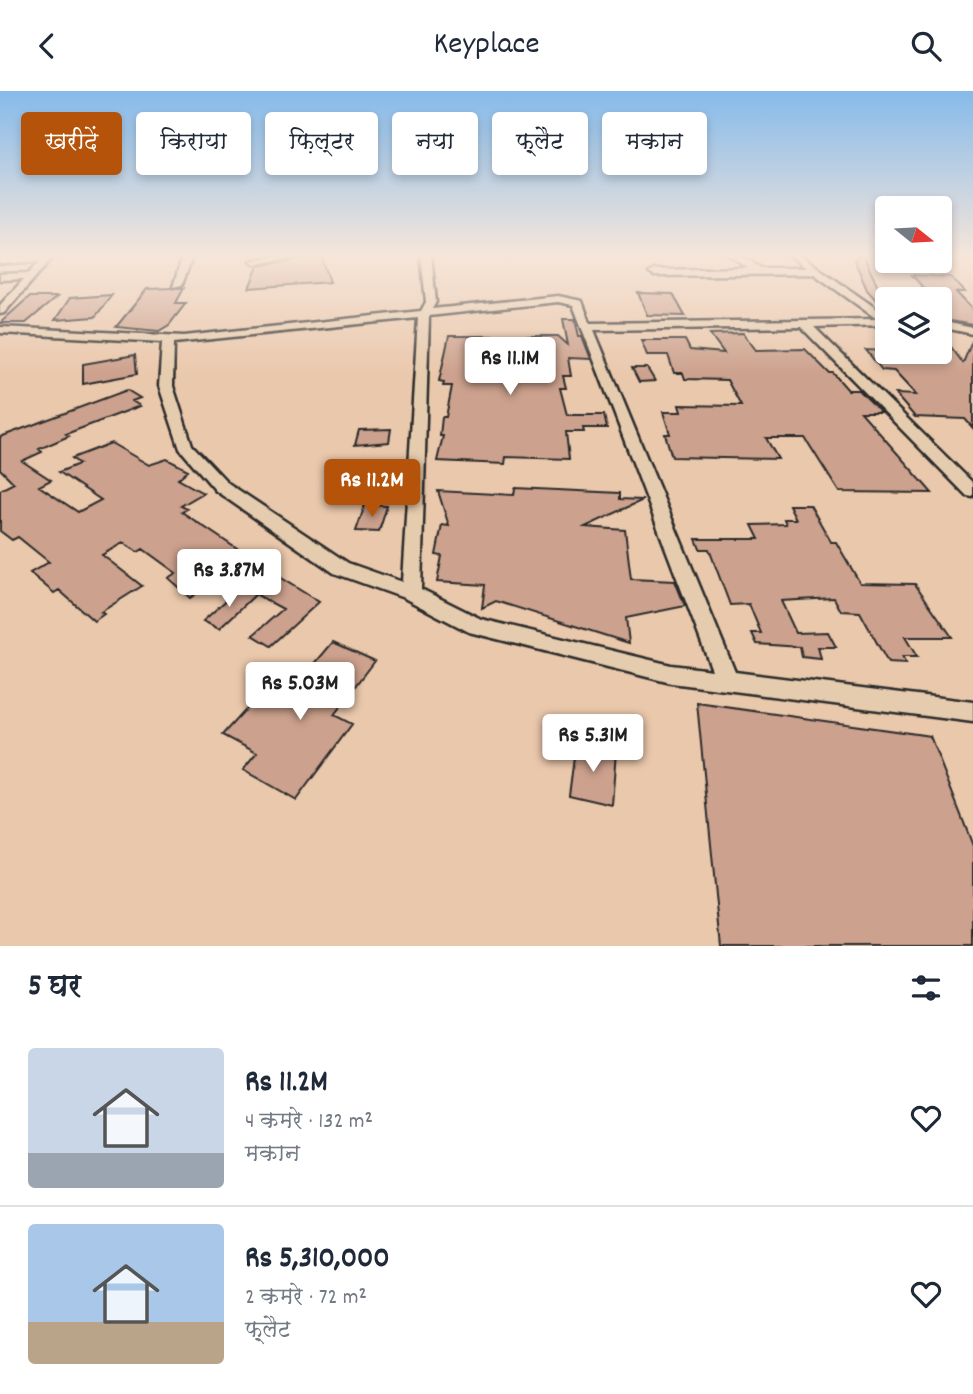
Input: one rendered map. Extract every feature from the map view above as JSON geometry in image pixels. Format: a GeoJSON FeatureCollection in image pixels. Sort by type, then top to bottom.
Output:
{"type":"FeatureCollection","features":[{"type":"Feature","properties":{"kind":"street"},"geometry":{"type":"LineString","coordinates":[[0,310],[14,295]]}},
{"type":"Feature","properties":{"kind":"street"},"geometry":{"type":"LineString","coordinates":[[411,593],[424,315],[431,302],[430,295]]}},
{"type":"Feature","properties":{"kind":"street"},"geometry":{"type":"LineString","coordinates":[[849,295],[875,313]]}},
{"type":"Feature","properties":{"kind":"street"},"geometry":{"type":"LineString","coordinates":[[0,330],[168,339],[245,335],[558,299],[578,303],[582,319],[587,325],[728,682]]}},
{"type":"Feature","properties":{"kind":"street"},"geometry":{"type":"LineString","coordinates":[[587,325],[875,321]]}},
{"type":"Feature","properties":{"kind":"street"},"geometry":{"type":"LineString","coordinates":[[804,323],[853,375],[973,492]]}},
{"type":"Feature","properties":{"kind":"street"},"geometry":{"type":"LineString","coordinates":[[952,327],[973,331]]}},
{"type":"Feature","properties":{"kind":"street"},"geometry":{"type":"LineString","coordinates":[[168,339],[166,386],[185,446],[222,487],[341,568],[411,593],[475,626],[671,674],[973,712]]}},
{"type":"Feature","properties":{"kind":"building"},"geometry":{"type":"Polygon","coordinates":[[[112,295],[95,317],[55,320],[70,298],[112,295]]]}},
{"type":"Feature","properties":{"kind":"building"},"geometry":{"type":"Polygon","coordinates":[[[142,295],[180,295],[176,303],[186,303],[169,325],[159,331],[116,327],[142,295]]]}},
{"type":"Feature","properties":{"kind":"building"},"geometry":{"type":"Polygon","coordinates":[[[639,295],[673,295],[685,316],[647,315],[639,295]]]}},
{"type":"Feature","properties":{"kind":"building"},"geometry":{"type":"Polygon","coordinates":[[[952,295],[959,295],[973,310],[973,325],[952,321],[952,295]]]}},
{"type":"Feature","properties":{"kind":"building"},"geometry":{"type":"Polygon","coordinates":[[[29,297],[57,297],[26,323],[0,323],[29,297]]]}},
{"type":"Feature","properties":{"kind":"building"},"geometry":{"type":"Polygon","coordinates":[[[563,319],[575,319],[579,336],[582,336],[591,359],[568,358],[571,376],[563,376],[566,388],[560,388],[567,415],[604,415],[607,428],[583,428],[584,432],[566,432],[569,459],[506,457],[505,464],[437,461],[443,436],[440,436],[442,417],[446,417],[452,386],[443,386],[444,382],[439,381],[449,336],[558,336],[568,345],[563,319]]]}},
{"type":"Feature","properties":{"kind":"building"},"geometry":{"type":"Polygon","coordinates":[[[743,333],[756,350],[805,349],[848,390],[859,390],[881,412],[861,412],[932,493],[839,492],[805,438],[766,438],[778,459],[672,457],[665,434],[670,434],[663,412],[681,412],[679,405],[741,406],[727,380],[685,379],[683,373],[674,373],[668,355],[647,355],[641,340],[685,340],[690,350],[724,353],[710,334],[743,333]]]}},
{"type":"Feature","properties":{"kind":"building"},"geometry":{"type":"Polygon","coordinates":[[[973,339],[973,428],[965,419],[915,417],[895,394],[916,395],[894,371],[882,370],[877,364],[952,364],[952,348],[963,363],[973,339]]]}},
{"type":"Feature","properties":{"kind":"building"},"geometry":{"type":"Polygon","coordinates":[[[866,350],[875,350],[875,361],[866,350]]]}},
{"type":"Feature","properties":{"kind":"building"},"geometry":{"type":"Polygon","coordinates":[[[135,355],[137,374],[83,384],[83,364],[135,355]]]}},
{"type":"Feature","properties":{"kind":"building"},"geometry":{"type":"Polygon","coordinates":[[[632,368],[647,368],[655,381],[639,382],[632,368]]]}},
{"type":"Feature","properties":{"kind":"building"},"geometry":{"type":"Polygon","coordinates":[[[127,390],[140,398],[132,401],[140,406],[66,434],[69,436],[39,449],[42,452],[22,461],[51,480],[39,486],[78,512],[101,500],[59,472],[79,464],[72,458],[111,443],[149,465],[167,459],[188,470],[178,479],[203,493],[181,506],[187,509],[182,512],[249,557],[190,598],[168,578],[176,573],[143,549],[138,552],[123,543],[102,555],[142,586],[101,612],[104,614],[94,621],[59,590],[54,593],[30,573],[49,562],[18,537],[12,540],[0,531],[0,490],[14,483],[0,469],[0,437],[127,390]]]}},
{"type":"Feature","properties":{"kind":"building"},"geometry":{"type":"Polygon","coordinates":[[[391,429],[389,442],[355,445],[359,430],[391,429]]]}},
{"type":"Feature","properties":{"kind":"building"},"geometry":{"type":"Polygon","coordinates":[[[515,488],[620,493],[620,499],[643,500],[585,527],[625,530],[631,579],[675,581],[685,606],[626,618],[629,643],[496,601],[482,608],[485,585],[437,582],[442,556],[436,555],[442,525],[449,526],[438,491],[514,495],[515,488]]]}},
{"type":"Feature","properties":{"kind":"building"},"geometry":{"type":"Polygon","coordinates":[[[365,505],[387,506],[379,532],[356,531],[365,505]]]}},
{"type":"Feature","properties":{"kind":"building"},"geometry":{"type":"Polygon","coordinates":[[[789,505],[810,505],[831,542],[836,542],[860,583],[915,584],[952,637],[905,637],[917,657],[902,657],[906,664],[888,663],[860,612],[841,611],[834,598],[781,601],[796,633],[828,632],[836,647],[818,647],[821,659],[802,657],[800,647],[757,644],[752,633],[761,633],[749,604],[730,605],[709,549],[700,549],[696,539],[759,539],[752,525],[786,524],[784,519],[796,519],[789,505]]]}},
{"type":"Feature","properties":{"kind":"building"},"geometry":{"type":"Polygon","coordinates":[[[279,577],[319,602],[271,646],[253,635],[283,609],[257,595],[279,577]]]}},
{"type":"Feature","properties":{"kind":"building"},"geometry":{"type":"Polygon","coordinates":[[[240,588],[255,595],[219,629],[203,621],[240,588]]]}},
{"type":"Feature","properties":{"kind":"building"},"geometry":{"type":"Polygon","coordinates":[[[333,642],[375,661],[334,715],[352,724],[296,800],[243,770],[257,753],[223,735],[271,682],[291,692],[333,642]]]}},
{"type":"Feature","properties":{"kind":"building"},"geometry":{"type":"Polygon","coordinates":[[[697,703],[930,736],[973,846],[973,946],[721,946],[697,703]]]}},
{"type":"Feature","properties":{"kind":"building"},"geometry":{"type":"Polygon","coordinates":[[[576,743],[616,751],[612,805],[569,795],[576,743]]]}}]}
